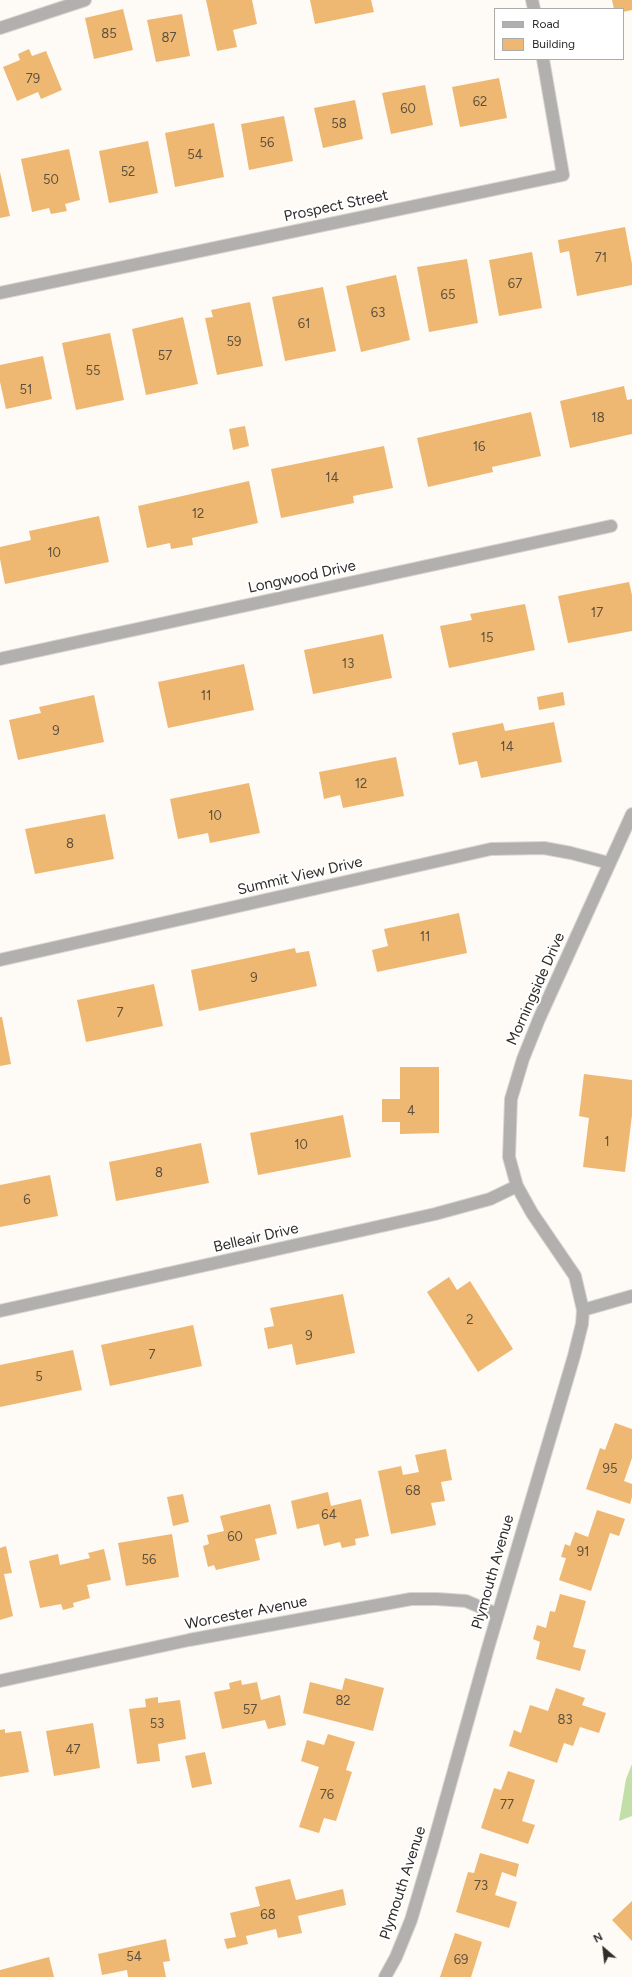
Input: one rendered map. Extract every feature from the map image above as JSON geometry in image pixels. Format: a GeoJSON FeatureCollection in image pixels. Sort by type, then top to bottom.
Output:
{"type":"FeatureCollection","features":[{"type":"Feature","properties":{"kind":"street"},"geometry":{"type":"LineString","coordinates":[[0,28],[85,0]]}},
{"type":"Feature","properties":{"kind":"street","name":"Prospect Street"},"geometry":{"type":"LineString","coordinates":[[0,293],[564,175],[543,60]]}},
{"type":"Feature","properties":{"kind":"street","name":"Longwood Drive"},"geometry":{"type":"LineString","coordinates":[[0,659],[611,526]]}},
{"type":"Feature","properties":{"kind":"street","name":"Morningside Drive"},"geometry":{"type":"LineString","coordinates":[[517,1186],[509,1157],[512,1099],[523,1059],[632,814]]}},
{"type":"Feature","properties":{"kind":"street","name":"Summit View Drive"},"geometry":{"type":"LineString","coordinates":[[0,960],[491,850],[544,848],[571,852],[609,863]]}},
{"type":"Feature","properties":{"kind":"street","name":"Plymouth Avenue"},"geometry":{"type":"LineString","coordinates":[[385,1977],[396,1957],[413,1913],[497,1614],[574,1356],[583,1310],[575,1276],[532,1213],[517,1186]]}},
{"type":"Feature","properties":{"kind":"street","name":"Belleair Drive"},"geometry":{"type":"LineString","coordinates":[[0,1311],[435,1214],[490,1199],[517,1186]]}},
{"type":"Feature","properties":{"kind":"street"},"geometry":{"type":"LineString","coordinates":[[583,1310],[632,1296]]}},
{"type":"Feature","properties":{"kind":"street","name":"Worcester Avenue"},"geometry":{"type":"LineString","coordinates":[[0,1681],[189,1640],[373,1604],[411,1599],[466,1601],[497,1614]]}},
{"type":"Feature","properties":{"kind":"green space"},"geometry":{"type":"Polygon","coordinates":[[[632,1764],[632,1816],[619,1821],[626,1779],[632,1764]]]}},
{"type":"Feature","properties":{"kind":"building"},"geometry":{"type":"Polygon","coordinates":[[[206,0],[252,0],[257,24],[233,30],[237,47],[217,51],[206,0]]]}},
{"type":"Feature","properties":{"kind":"building"},"geometry":{"type":"Polygon","coordinates":[[[310,0],[371,0],[374,12],[315,24],[310,0]]]}},
{"type":"Feature","properties":{"kind":"building"},"geometry":{"type":"Polygon","coordinates":[[[612,0],[632,0],[632,10],[624,12],[624,8],[614,8],[612,0]]]}},
{"type":"Feature","properties":{"kind":"building"},"geometry":{"type":"Polygon","coordinates":[[[123,9],[133,50],[94,59],[85,18],[123,9]]]}},
{"type":"Feature","properties":{"kind":"building"},"geometry":{"type":"Polygon","coordinates":[[[182,14],[190,56],[156,62],[147,20],[182,14]]]}},
{"type":"Feature","properties":{"kind":"building"},"geometry":{"type":"Polygon","coordinates":[[[29,49],[32,56],[46,51],[62,90],[41,99],[38,92],[17,101],[3,67],[20,60],[18,54],[29,49]]]}},
{"type":"Feature","properties":{"kind":"building"},"geometry":{"type":"Polygon","coordinates":[[[499,78],[507,118],[460,127],[452,87],[499,78]]]}},
{"type":"Feature","properties":{"kind":"building"},"geometry":{"type":"Polygon","coordinates":[[[425,85],[433,125],[391,134],[382,93],[425,85]]]}},
{"type":"Feature","properties":{"kind":"building"},"geometry":{"type":"Polygon","coordinates":[[[355,100],[363,139],[323,148],[314,108],[355,100]]]}},
{"type":"Feature","properties":{"kind":"building"},"geometry":{"type":"Polygon","coordinates":[[[284,116],[293,161],[249,170],[241,124],[284,116]]]}},
{"type":"Feature","properties":{"kind":"building"},"geometry":{"type":"Polygon","coordinates":[[[214,123],[224,177],[175,187],[165,133],[214,123]]]}},
{"type":"Feature","properties":{"kind":"building"},"geometry":{"type":"Polygon","coordinates":[[[148,141],[158,193],[109,203],[99,151],[148,141]]]}},
{"type":"Feature","properties":{"kind":"building"},"geometry":{"type":"Polygon","coordinates":[[[69,149],[80,200],[65,204],[67,211],[51,214],[49,208],[32,212],[21,159],[69,149]]]}},
{"type":"Feature","properties":{"kind":"building"},"geometry":{"type":"Polygon","coordinates":[[[0,172],[10,216],[0,218],[0,172]]]}},
{"type":"Feature","properties":{"kind":"building"},"geometry":{"type":"Polygon","coordinates":[[[625,227],[632,264],[632,285],[577,296],[569,251],[560,253],[558,240],[625,227]]]}},
{"type":"Feature","properties":{"kind":"building"},"geometry":{"type":"Polygon","coordinates":[[[532,252],[542,308],[499,316],[489,260],[532,252]]]}},
{"type":"Feature","properties":{"kind":"building"},"geometry":{"type":"Polygon","coordinates":[[[467,259],[478,323],[429,332],[417,267],[467,259]]]}},
{"type":"Feature","properties":{"kind":"building"},"geometry":{"type":"Polygon","coordinates":[[[396,275],[410,340],[361,352],[346,286],[396,275]]]}},
{"type":"Feature","properties":{"kind":"building"},"geometry":{"type":"Polygon","coordinates":[[[323,287],[336,351],[285,361],[272,297],[323,287]]]}},
{"type":"Feature","properties":{"kind":"building"},"geometry":{"type":"Polygon","coordinates":[[[250,302],[263,366],[217,375],[205,318],[213,317],[211,310],[250,302]]]}},
{"type":"Feature","properties":{"kind":"building"},"geometry":{"type":"Polygon","coordinates":[[[183,317],[198,384],[146,395],[132,329],[183,317]]]}},
{"type":"Feature","properties":{"kind":"building"},"geometry":{"type":"Polygon","coordinates":[[[110,333],[124,400],[76,410],[62,343],[110,333]]]}},
{"type":"Feature","properties":{"kind":"building"},"geometry":{"type":"Polygon","coordinates":[[[43,356],[52,399],[6,409],[0,382],[0,365],[43,356]]]}},
{"type":"Feature","properties":{"kind":"building"},"geometry":{"type":"Polygon","coordinates":[[[624,386],[627,400],[632,399],[632,434],[570,448],[560,401],[624,386]]]}},
{"type":"Feature","properties":{"kind":"building"},"geometry":{"type":"Polygon","coordinates":[[[531,412],[541,456],[492,467],[493,472],[428,487],[417,438],[531,412]]]}},
{"type":"Feature","properties":{"kind":"building"},"geometry":{"type":"Polygon","coordinates":[[[245,426],[249,446],[233,450],[229,429],[245,426]]]}},
{"type":"Feature","properties":{"kind":"building"},"geometry":{"type":"Polygon","coordinates":[[[384,446],[393,488],[353,496],[354,503],[281,518],[271,469],[384,446]]]}},
{"type":"Feature","properties":{"kind":"building"},"geometry":{"type":"Polygon","coordinates":[[[249,481],[258,523],[192,538],[193,545],[171,549],[170,543],[147,548],[138,506],[249,481]]]}},
{"type":"Feature","properties":{"kind":"building"},"geometry":{"type":"Polygon","coordinates":[[[99,516],[109,562],[5,584],[0,559],[0,547],[31,540],[29,531],[99,516]]]}},
{"type":"Feature","properties":{"kind":"building"},"geometry":{"type":"Polygon","coordinates":[[[629,582],[632,595],[632,631],[568,643],[558,596],[629,582]]]}},
{"type":"Feature","properties":{"kind":"building"},"geometry":{"type":"Polygon","coordinates":[[[525,604],[535,650],[449,668],[440,626],[472,620],[470,614],[525,604]]]}},
{"type":"Feature","properties":{"kind":"building"},"geometry":{"type":"Polygon","coordinates":[[[383,634],[392,678],[313,694],[304,650],[383,634]]]}},
{"type":"Feature","properties":{"kind":"building"},"geometry":{"type":"Polygon","coordinates":[[[244,664],[254,710],[168,728],[158,682],[244,664]]]}},
{"type":"Feature","properties":{"kind":"building"},"geometry":{"type":"Polygon","coordinates":[[[563,692],[565,705],[539,710],[537,697],[563,692]]]}},
{"type":"Feature","properties":{"kind":"building"},"geometry":{"type":"Polygon","coordinates":[[[94,695],[104,742],[18,760],[9,720],[41,713],[39,707],[94,695]]]}},
{"type":"Feature","properties":{"kind":"building"},"geometry":{"type":"Polygon","coordinates":[[[554,722],[562,762],[481,778],[477,761],[459,765],[452,733],[503,723],[505,731],[554,722]]]}},
{"type":"Feature","properties":{"kind":"building"},"geometry":{"type":"Polygon","coordinates":[[[396,757],[404,796],[343,808],[340,795],[324,799],[319,772],[396,757]]]}},
{"type":"Feature","properties":{"kind":"building"},"geometry":{"type":"Polygon","coordinates":[[[249,783],[260,833],[210,843],[208,833],[178,839],[170,799],[249,783]]]}},
{"type":"Feature","properties":{"kind":"building"},"geometry":{"type":"Polygon","coordinates":[[[105,814],[114,859],[35,874],[25,829],[105,814]]]}},
{"type":"Feature","properties":{"kind":"building"},"geometry":{"type":"Polygon","coordinates":[[[459,913],[467,953],[377,972],[372,950],[388,946],[384,929],[459,913]]]}},
{"type":"Feature","properties":{"kind":"building"},"geometry":{"type":"Polygon","coordinates":[[[295,948],[296,953],[309,951],[317,986],[199,1011],[191,970],[295,948]]]}},
{"type":"Feature","properties":{"kind":"building"},"geometry":{"type":"Polygon","coordinates":[[[154,984],[163,1026],[86,1042],[77,1000],[154,984]]]}},
{"type":"Feature","properties":{"kind":"building"},"geometry":{"type":"Polygon","coordinates":[[[0,1017],[2,1017],[11,1064],[0,1066],[0,1017]]]}},
{"type":"Feature","properties":{"kind":"building"},"geometry":{"type":"Polygon","coordinates":[[[400,1067],[439,1067],[439,1133],[400,1134],[400,1122],[382,1122],[382,1099],[400,1099],[400,1067]]]}},
{"type":"Feature","properties":{"kind":"building"},"geometry":{"type":"Polygon","coordinates":[[[584,1074],[632,1080],[632,1115],[625,1172],[583,1167],[589,1118],[579,1116],[584,1074]]]}},
{"type":"Feature","properties":{"kind":"building"},"geometry":{"type":"Polygon","coordinates":[[[343,1115],[351,1157],[258,1175],[250,1133],[343,1115]]]}},
{"type":"Feature","properties":{"kind":"building"},"geometry":{"type":"Polygon","coordinates":[[[201,1143],[209,1183],[116,1201],[109,1162],[201,1143]]]}},
{"type":"Feature","properties":{"kind":"building"},"geometry":{"type":"Polygon","coordinates":[[[50,1175],[58,1216],[0,1227],[0,1185],[50,1175]]]}},
{"type":"Feature","properties":{"kind":"building"},"geometry":{"type":"Polygon","coordinates":[[[449,1277],[457,1290],[470,1281],[513,1349],[478,1372],[427,1292],[449,1277]]]}},
{"type":"Feature","properties":{"kind":"building"},"geometry":{"type":"Polygon","coordinates":[[[343,1294],[355,1353],[296,1365],[292,1344],[268,1349],[264,1328],[274,1326],[270,1308],[343,1294]]]}},
{"type":"Feature","properties":{"kind":"building"},"geometry":{"type":"Polygon","coordinates":[[[193,1325],[202,1366],[110,1386],[101,1345],[193,1325]]]}},
{"type":"Feature","properties":{"kind":"building"},"geometry":{"type":"Polygon","coordinates":[[[73,1350],[82,1390],[0,1407],[0,1365],[73,1350]]]}},
{"type":"Feature","properties":{"kind":"building"},"geometry":{"type":"Polygon","coordinates":[[[615,1423],[632,1429],[632,1458],[624,1481],[632,1484],[632,1497],[630,1504],[586,1489],[600,1448],[605,1450],[615,1423]]]}},
{"type":"Feature","properties":{"kind":"building"},"geometry":{"type":"Polygon","coordinates":[[[446,1449],[452,1480],[441,1482],[445,1501],[431,1503],[436,1525],[391,1534],[378,1471],[401,1466],[403,1475],[419,1472],[415,1455],[446,1449]]]}},
{"type":"Feature","properties":{"kind":"building"},"geometry":{"type":"Polygon","coordinates":[[[328,1492],[331,1506],[361,1499],[369,1536],[355,1539],[356,1545],[342,1548],[340,1542],[324,1546],[319,1524],[297,1529],[291,1501],[328,1492]]]}},
{"type":"Feature","properties":{"kind":"building"},"geometry":{"type":"Polygon","coordinates":[[[183,1494],[189,1522],[173,1526],[167,1497],[183,1494]]]}},
{"type":"Feature","properties":{"kind":"building"},"geometry":{"type":"Polygon","coordinates":[[[270,1504],[277,1534],[255,1539],[260,1560],[216,1570],[214,1565],[208,1567],[203,1546],[209,1544],[207,1535],[224,1531],[220,1516],[270,1504]]]}},
{"type":"Feature","properties":{"kind":"building"},"geometry":{"type":"Polygon","coordinates":[[[597,1510],[625,1519],[619,1536],[610,1533],[591,1591],[559,1580],[566,1558],[561,1557],[565,1544],[570,1546],[575,1532],[588,1537],[597,1510]]]}},
{"type":"Feature","properties":{"kind":"building"},"geometry":{"type":"Polygon","coordinates":[[[172,1534],[179,1577],[126,1586],[118,1543],[172,1534]]]}},
{"type":"Feature","properties":{"kind":"building"},"geometry":{"type":"Polygon","coordinates":[[[6,1546],[12,1573],[4,1574],[13,1616],[0,1620],[0,1548],[6,1546]]]}},
{"type":"Feature","properties":{"kind":"building"},"geometry":{"type":"Polygon","coordinates":[[[104,1549],[111,1580],[87,1585],[90,1598],[73,1603],[74,1607],[63,1610],[61,1604],[40,1608],[29,1561],[58,1554],[60,1565],[90,1558],[88,1553],[104,1549]]]}},
{"type":"Feature","properties":{"kind":"building"},"geometry":{"type":"Polygon","coordinates":[[[560,1594],[586,1601],[573,1647],[586,1650],[580,1671],[536,1659],[540,1642],[533,1639],[537,1625],[546,1628],[550,1611],[555,1612],[560,1594]]]}},
{"type":"Feature","properties":{"kind":"building"},"geometry":{"type":"Polygon","coordinates":[[[345,1678],[384,1688],[373,1731],[303,1713],[310,1682],[342,1690],[345,1678]]]}},
{"type":"Feature","properties":{"kind":"building"},"geometry":{"type":"Polygon","coordinates":[[[241,1680],[242,1685],[257,1682],[261,1700],[280,1695],[286,1725],[268,1729],[265,1720],[222,1729],[214,1692],[230,1689],[229,1683],[241,1680]]]}},
{"type":"Feature","properties":{"kind":"building"},"geometry":{"type":"Polygon","coordinates":[[[556,1688],[585,1698],[582,1705],[606,1713],[599,1733],[580,1727],[573,1746],[564,1743],[557,1763],[509,1746],[514,1730],[521,1733],[530,1705],[548,1711],[556,1688]]]}},
{"type":"Feature","properties":{"kind":"building"},"geometry":{"type":"Polygon","coordinates":[[[158,1697],[158,1703],[180,1700],[186,1739],[158,1744],[160,1761],[137,1764],[129,1709],[146,1707],[145,1699],[158,1697]]]}},
{"type":"Feature","properties":{"kind":"building"},"geometry":{"type":"Polygon","coordinates":[[[93,1723],[100,1768],[54,1776],[46,1731],[93,1723]]]}},
{"type":"Feature","properties":{"kind":"building"},"geometry":{"type":"Polygon","coordinates":[[[5,1729],[5,1733],[21,1731],[29,1772],[0,1777],[0,1730],[5,1729]]]}},
{"type":"Feature","properties":{"kind":"building"},"geometry":{"type":"Polygon","coordinates":[[[328,1734],[355,1742],[346,1770],[352,1772],[336,1821],[324,1818],[319,1833],[299,1827],[319,1767],[301,1761],[307,1740],[324,1745],[328,1734]]]}},
{"type":"Feature","properties":{"kind":"building"},"geometry":{"type":"Polygon","coordinates":[[[205,1752],[212,1784],[192,1788],[185,1756],[205,1752]]]}},
{"type":"Feature","properties":{"kind":"building"},"geometry":{"type":"Polygon","coordinates":[[[508,1771],[535,1780],[522,1821],[535,1825],[528,1844],[481,1828],[494,1788],[501,1790],[508,1771]]]}},
{"type":"Feature","properties":{"kind":"building"},"geometry":{"type":"Polygon","coordinates":[[[480,1853],[519,1864],[516,1877],[502,1872],[495,1895],[517,1902],[509,1928],[456,1912],[468,1872],[474,1873],[480,1853]]]}},
{"type":"Feature","properties":{"kind":"building"},"geometry":{"type":"Polygon","coordinates":[[[290,1879],[296,1900],[343,1889],[346,1905],[298,1916],[302,1933],[278,1938],[276,1929],[246,1936],[248,1944],[227,1949],[224,1939],[236,1937],[230,1913],[260,1906],[255,1887],[290,1879]]]}},
{"type":"Feature","properties":{"kind":"building"},"geometry":{"type":"Polygon","coordinates":[[[632,1901],[632,1941],[612,1920],[632,1901]]]}},
{"type":"Feature","properties":{"kind":"building"},"geometry":{"type":"Polygon","coordinates":[[[455,1933],[482,1942],[471,1977],[440,1977],[455,1933]]]}},
{"type":"Feature","properties":{"kind":"building"},"geometry":{"type":"Polygon","coordinates":[[[166,1939],[170,1961],[163,1962],[166,1977],[128,1977],[127,1970],[102,1975],[98,1954],[166,1939]]]}},
{"type":"Feature","properties":{"kind":"building"},"geometry":{"type":"Polygon","coordinates":[[[49,1957],[54,1977],[0,1977],[0,1970],[49,1957]]]}}]}
